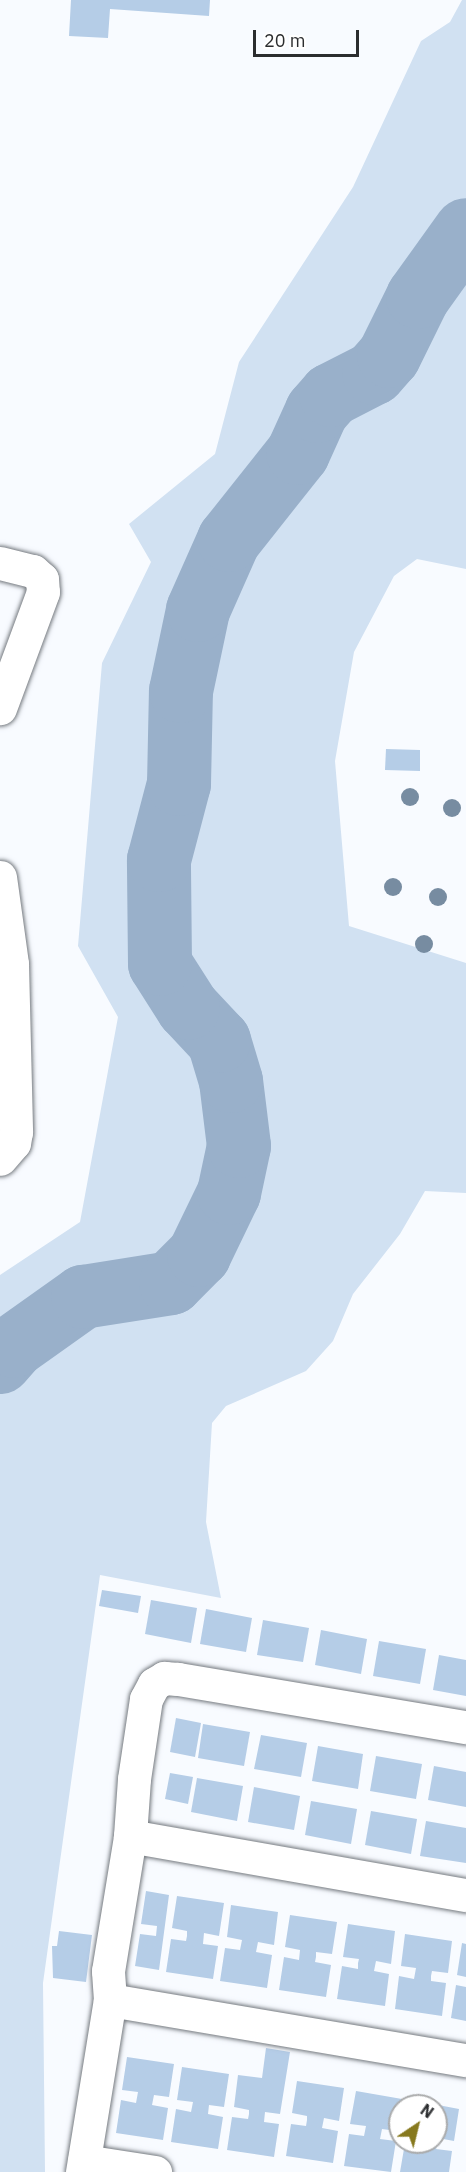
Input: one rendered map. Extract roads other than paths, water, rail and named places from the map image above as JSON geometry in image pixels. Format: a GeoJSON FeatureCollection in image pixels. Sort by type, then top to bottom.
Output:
{"type":"FeatureCollection","features":[{"type":"Feature","properties":{"kind":"street"},"geometry":{"type":"LineString","coordinates":[[0,563],[33,571],[42,579],[43,592],[0,708]]}},
{"type":"Feature","properties":{"kind":"street"},"geometry":{"type":"LineString","coordinates":[[0,877],[9,913],[7,1024],[16,1132],[14,1143],[0,1159]]}},
{"type":"Feature","properties":{"kind":"street"},"geometry":{"type":"LineString","coordinates":[[154,2172],[83,2166],[110,2000],[108,1971],[130,1836],[146,1699],[154,1684],[164,1678],[466,1727]]}},
{"type":"Feature","properties":{"kind":"street"},"geometry":{"type":"LineString","coordinates":[[130,1836],[466,1895]]}},
{"type":"Feature","properties":{"kind":"street"},"geometry":{"type":"LineString","coordinates":[[110,2000],[466,2060]]}},
{"type":"Feature","properties":{"kind":"waterway"},"geometry":{"type":"LineString","coordinates":[[0,1362],[14,1346],[83,1297],[171,1283],[199,1255],[229,1193],[239,1146],[231,1081],[219,1041],[188,1008],[160,964],[159,860],[179,784],[181,691],[198,610],[229,540],[298,453],[317,411],[331,395],[374,373],[389,356],[418,297],[466,230]]}}]}
